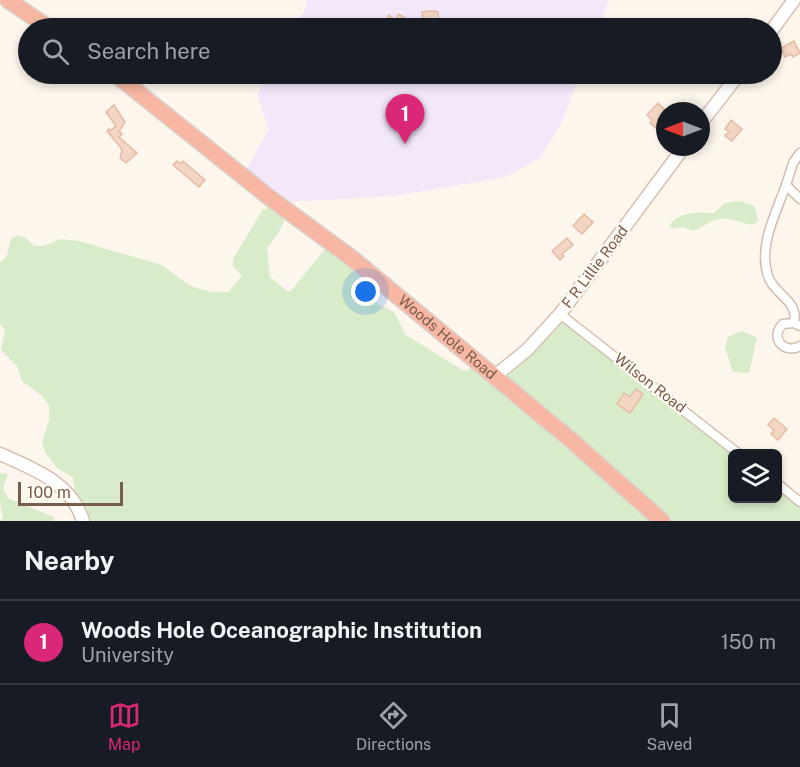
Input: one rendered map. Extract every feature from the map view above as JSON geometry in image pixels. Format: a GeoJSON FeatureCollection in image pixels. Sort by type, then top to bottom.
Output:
{"type":"FeatureCollection","features":[{"type":"Feature","properties":{"kind":"highway"},"geometry":{"type":"LineString","coordinates":[[8,0],[34,18]]}},
{"type":"Feature","properties":{"kind":"highway","name":"Woods Hole Road"},"geometry":{"type":"LineString","coordinates":[[128,84],[270,198],[341,249],[571,440],[662,521]]}},
{"type":"Feature","properties":{"kind":"street"},"geometry":{"type":"LineString","coordinates":[[780,18],[794,0]]}},
{"type":"Feature","properties":{"kind":"street"},"geometry":{"type":"LineString","coordinates":[[710,111],[731,84]]}},
{"type":"Feature","properties":{"kind":"street"},"geometry":{"type":"LineString","coordinates":[[800,153],[772,220],[766,251],[767,273],[774,286],[792,305],[797,324],[783,324],[777,336],[784,348],[794,349],[800,346]]}},
{"type":"Feature","properties":{"kind":"street","name":"F R Lillie Road"},"geometry":{"type":"LineString","coordinates":[[495,376],[527,350],[560,314],[677,156]]}},
{"type":"Feature","properties":{"kind":"street"},"geometry":{"type":"LineString","coordinates":[[786,185],[800,199]]}},
{"type":"Feature","properties":{"kind":"street","name":"Wilson Road"},"geometry":{"type":"LineString","coordinates":[[560,314],[734,449]]}},
{"type":"Feature","properties":{"kind":"street"},"geometry":{"type":"LineString","coordinates":[[0,454],[56,482],[72,499],[83,521]]}},
{"type":"Feature","properties":{"kind":"street"},"geometry":{"type":"LineString","coordinates":[[782,488],[800,502]]}},
{"type":"Feature","properties":{"kind":"shaded area"},"geometry":{"type":"Polygon","coordinates":[[[306,0],[609,0],[602,18],[300,18],[306,8],[306,0]]]}},
{"type":"Feature","properties":{"kind":"shaded area"},"geometry":{"type":"Polygon","coordinates":[[[264,84],[576,84],[561,124],[540,158],[506,177],[394,196],[291,202],[246,170],[269,129],[257,95],[264,84]]]}},
{"type":"Feature","properties":{"kind":"green space"},"geometry":{"type":"Polygon","coordinates":[[[740,201],[754,206],[759,220],[753,225],[724,218],[693,231],[683,227],[673,229],[669,226],[678,217],[695,213],[714,213],[725,203],[740,201]]]}},
{"type":"Feature","properties":{"kind":"green space"},"geometry":{"type":"Polygon","coordinates":[[[270,208],[284,216],[284,220],[281,229],[267,248],[270,277],[287,291],[291,291],[328,247],[356,270],[369,294],[378,304],[394,312],[406,335],[462,370],[467,371],[471,367],[478,367],[651,521],[88,521],[75,493],[73,477],[57,468],[45,452],[42,442],[49,420],[49,405],[41,395],[22,381],[17,366],[1,350],[5,330],[0,324],[0,262],[7,256],[12,238],[22,236],[34,246],[44,246],[60,239],[79,241],[162,265],[190,286],[212,292],[228,292],[242,276],[233,266],[233,259],[263,209],[270,208]]]}},
{"type":"Feature","properties":{"kind":"green space"},"geometry":{"type":"Polygon","coordinates":[[[563,321],[728,451],[728,503],[782,503],[782,492],[800,507],[800,521],[670,521],[505,377],[505,372],[559,322],[563,321]]]}},
{"type":"Feature","properties":{"kind":"green space"},"geometry":{"type":"Polygon","coordinates":[[[742,331],[757,338],[749,373],[733,372],[725,347],[728,337],[742,331]]]}},
{"type":"Feature","properties":{"kind":"green space"},"geometry":{"type":"Polygon","coordinates":[[[0,473],[8,474],[3,488],[8,498],[54,517],[54,521],[0,521],[3,518],[0,502],[0,473]]]}},
{"type":"Feature","properties":{"kind":"building"},"geometry":{"type":"Polygon","coordinates":[[[422,12],[438,12],[438,18],[423,18],[422,12]]]}},
{"type":"Feature","properties":{"kind":"building"},"geometry":{"type":"Polygon","coordinates":[[[794,41],[800,53],[793,57],[791,54],[785,57],[782,47],[794,41]]]}},
{"type":"Feature","properties":{"kind":"building"},"geometry":{"type":"Polygon","coordinates":[[[114,105],[125,122],[119,131],[122,134],[119,137],[137,153],[126,163],[120,158],[121,148],[107,131],[116,126],[106,112],[114,105]]]}},
{"type":"Feature","properties":{"kind":"building"},"geometry":{"type":"Polygon","coordinates":[[[656,105],[656,128],[650,123],[652,120],[647,115],[656,105]]]}},
{"type":"Feature","properties":{"kind":"building"},"geometry":{"type":"Polygon","coordinates":[[[731,120],[742,129],[732,141],[725,136],[729,132],[725,129],[731,120]]]}},
{"type":"Feature","properties":{"kind":"building"},"geometry":{"type":"Polygon","coordinates":[[[177,161],[181,164],[183,161],[205,180],[199,187],[173,165],[177,161]]]}},
{"type":"Feature","properties":{"kind":"building"},"geometry":{"type":"Polygon","coordinates":[[[584,214],[593,222],[582,234],[573,226],[584,214]]]}},
{"type":"Feature","properties":{"kind":"building"},"geometry":{"type":"Polygon","coordinates":[[[567,238],[573,245],[562,254],[564,256],[560,260],[552,251],[567,238]]]}},
{"type":"Feature","properties":{"kind":"building"},"geometry":{"type":"Polygon","coordinates":[[[636,389],[643,394],[630,413],[617,404],[624,393],[630,397],[636,389]]]}},
{"type":"Feature","properties":{"kind":"building"},"geometry":{"type":"Polygon","coordinates":[[[774,418],[787,429],[778,440],[771,434],[774,430],[768,425],[774,418]]]}},
{"type":"Feature","properties":{"kind":"place","name":"Woods Hole Oceanographic Institution"},"geometry":{"type":"Point","coordinates":[405,144]}}]}
